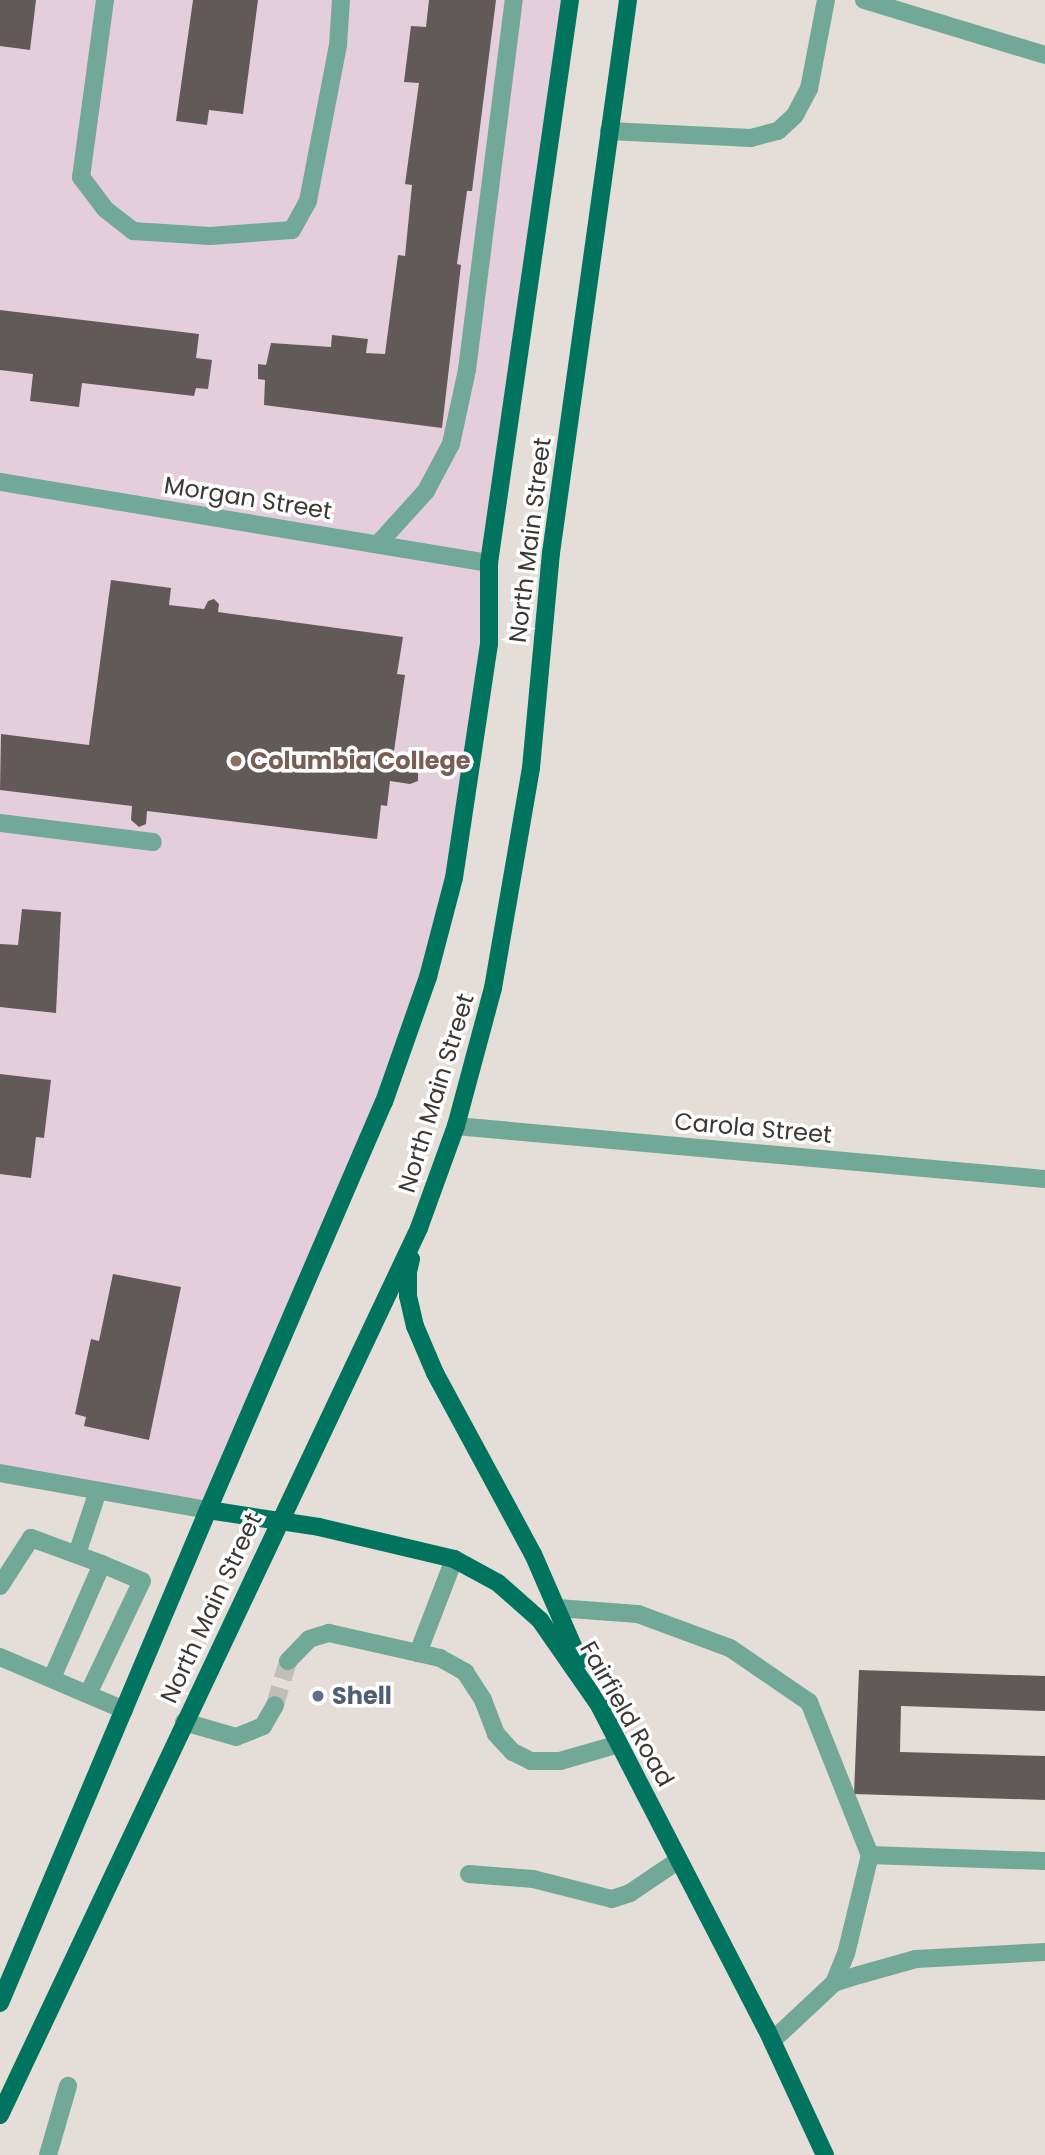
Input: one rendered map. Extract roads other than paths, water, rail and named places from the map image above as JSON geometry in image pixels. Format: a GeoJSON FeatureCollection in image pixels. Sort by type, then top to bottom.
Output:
{"type":"FeatureCollection","features":[{"type":"Feature","properties":{"kind":"main road","name":"North Main Street"},"geometry":{"type":"LineString","coordinates":[[0,2003],[384,1102],[428,977],[454,878],[489,644],[489,562],[570,0]]}},
{"type":"Feature","properties":{"kind":"main road","name":"North Main Street"},"geometry":{"type":"LineString","coordinates":[[0,2115],[419,1228],[456,1126],[493,988],[531,768],[551,553],[628,0]]}},
{"type":"Feature","properties":{"kind":"main road"},"geometry":{"type":"LineString","coordinates":[[419,1228],[408,1272],[415,1326],[435,1373],[533,1554],[599,1705]]}},
{"type":"Feature","properties":{"kind":"main road","name":"Fairfield Road"},"geometry":{"type":"LineString","coordinates":[[208,1510],[279,1521],[454,1559],[498,1583],[540,1620],[599,1705],[772,2040],[825,2155]]}},
{"type":"Feature","properties":{"kind":"street"},"geometry":{"type":"LineString","coordinates":[[105,0],[81,177],[105,209],[133,231],[209,236],[292,230],[308,201],[338,45],[341,0]]}},
{"type":"Feature","properties":{"kind":"street"},"geometry":{"type":"LineString","coordinates":[[378,544],[426,491],[451,444],[467,370],[514,0]]}},
{"type":"Feature","properties":{"kind":"street"},"geometry":{"type":"LineString","coordinates":[[610,131],[751,138],[778,131],[795,115],[809,89],[826,0]]}},
{"type":"Feature","properties":{"kind":"street"},"geometry":{"type":"LineString","coordinates":[[864,0],[1045,55]]}},
{"type":"Feature","properties":{"kind":"street","name":"Morgan Street"},"geometry":{"type":"LineString","coordinates":[[0,482],[489,562]]}},
{"type":"Feature","properties":{"kind":"street"},"geometry":{"type":"LineString","coordinates":[[0,823],[153,842]]}},
{"type":"Feature","properties":{"kind":"street","name":"Carola Street"},"geometry":{"type":"LineString","coordinates":[[456,1126],[1045,1179]]}},
{"type":"Feature","properties":{"kind":"street"},"geometry":{"type":"LineString","coordinates":[[0,1474],[208,1510]]}},
{"type":"Feature","properties":{"kind":"street"},"geometry":{"type":"LineString","coordinates":[[77,1554],[98,1491]]}},
{"type":"Feature","properties":{"kind":"street"},"geometry":{"type":"LineString","coordinates":[[0,1586],[31,1538],[142,1581],[88,1695]]}},
{"type":"Feature","properties":{"kind":"street"},"geometry":{"type":"LineString","coordinates":[[418,1653],[454,1559]]}},
{"type":"Feature","properties":{"kind":"street"},"geometry":{"type":"LineString","coordinates":[[52,1678],[102,1564]]}},
{"type":"Feature","properties":{"kind":"street"},"geometry":{"type":"LineString","coordinates":[[557,1608],[638,1614],[730,1647],[809,1702],[870,1855],[846,1954],[834,1983],[772,2040]]}},
{"type":"Feature","properties":{"kind":"street"},"geometry":{"type":"LineString","coordinates":[[288,1661],[309,1639],[329,1633],[440,1658],[465,1672],[483,1700],[496,1734],[513,1752],[531,1761],[560,1761],[619,1744]]}},
{"type":"Feature","properties":{"kind":"street"},"geometry":{"type":"LineString","coordinates":[[0,1657],[124,1710]]}},
{"type":"Feature","properties":{"kind":"street"},"geometry":{"type":"LineString","coordinates":[[184,1722],[236,1737],[263,1726],[275,1705]]}},
{"type":"Feature","properties":{"kind":"street"},"geometry":{"type":"LineString","coordinates":[[870,1855],[1045,1861]]}},
{"type":"Feature","properties":{"kind":"street"},"geometry":{"type":"LineString","coordinates":[[469,1874],[533,1880],[612,1899],[630,1893],[679,1860]]}},
{"type":"Feature","properties":{"kind":"street"},"geometry":{"type":"LineString","coordinates":[[834,1983],[916,1959],[1045,1952]]}},
{"type":"Feature","properties":{"kind":"street"},"geometry":{"type":"LineString","coordinates":[[48,2155],[68,2086]]}},
{"type":"Feature","properties":{"kind":"tunnel"},"geometry":{"type":"LineString","coordinates":[[275,1705],[288,1661]]}},
{"type":"Feature","properties":{"kind":"place","name":"Columbia College"},"geometry":{"type":"Point","coordinates":[236,761]}},
{"type":"Feature","properties":{"kind":"place","name":"Shell"},"geometry":{"type":"Point","coordinates":[318,1696]}}]}
